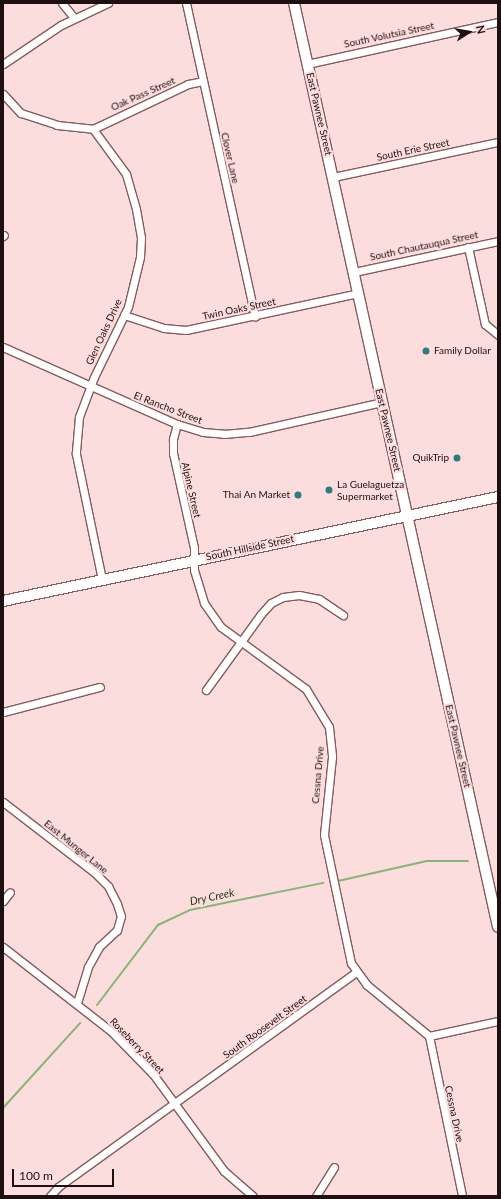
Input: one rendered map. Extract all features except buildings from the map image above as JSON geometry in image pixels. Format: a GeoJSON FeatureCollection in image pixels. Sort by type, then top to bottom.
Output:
{"type":"FeatureCollection","features":[{"type":"Feature","properties":{"kind":"main road","name":"East Pawnee Street"},"geometry":{"type":"LineString","coordinates":[[294,3],[498,927]]}},
{"type":"Feature","properties":{"kind":"main road","name":"South Hillside Street"},"geometry":{"type":"LineString","coordinates":[[3,601],[498,497]]}},
{"type":"Feature","properties":{"kind":"street"},"geometry":{"type":"LineString","coordinates":[[62,3],[74,18]]}},
{"type":"Feature","properties":{"kind":"street"},"geometry":{"type":"LineString","coordinates":[[3,64],[74,18],[108,3]]}},
{"type":"Feature","properties":{"kind":"street","name":"Clover Lane"},"geometry":{"type":"LineString","coordinates":[[186,3],[255,316]]}},
{"type":"Feature","properties":{"kind":"street","name":"South Volutsia Street"},"geometry":{"type":"LineString","coordinates":[[308,64],[498,22]]}},
{"type":"Feature","properties":{"kind":"street","name":"Oak Pass Street"},"geometry":{"type":"LineString","coordinates":[[93,129],[188,84],[203,81]]}},
{"type":"Feature","properties":{"kind":"street"},"geometry":{"type":"LineString","coordinates":[[3,94],[21,113],[57,125],[93,129]]}},
{"type":"Feature","properties":{"kind":"street","name":"Glen Oaks Drive"},"geometry":{"type":"LineString","coordinates":[[93,129],[126,174],[136,209],[140,238],[140,257],[124,315],[90,387],[80,417],[76,454],[102,580]]}},
{"type":"Feature","properties":{"kind":"street","name":"South Erie Street"},"geometry":{"type":"LineString","coordinates":[[333,178],[498,142]]}},
{"type":"Feature","properties":{"kind":"street","name":"South Chautauqua Street"},"geometry":{"type":"LineString","coordinates":[[354,272],[498,240]]}},
{"type":"Feature","properties":{"kind":"street"},"geometry":{"type":"LineString","coordinates":[[468,247],[485,324],[498,335]]}},
{"type":"Feature","properties":{"kind":"street","name":"Twin Oaks Street"},"geometry":{"type":"LineString","coordinates":[[124,315],[175,330],[255,316],[358,293]]}},
{"type":"Feature","properties":{"kind":"street","name":"El Rancho Street"},"geometry":{"type":"LineString","coordinates":[[3,347],[90,387],[177,424],[203,432],[224,434],[249,432],[382,402]]}},
{"type":"Feature","properties":{"kind":"street","name":"Alpine Street"},"geometry":{"type":"LineString","coordinates":[[177,424],[173,453],[195,560]]}},
{"type":"Feature","properties":{"kind":"street","name":"Cessna Drive"},"geometry":{"type":"LineString","coordinates":[[195,560],[194,570],[204,603],[221,627],[306,689],[329,727],[332,758],[324,812],[325,846],[344,936],[356,972]]}},
{"type":"Feature","properties":{"kind":"street"},"geometry":{"type":"LineString","coordinates":[[206,690],[261,614],[271,604],[283,597],[299,595],[319,599],[343,615]]}},
{"type":"Feature","properties":{"kind":"street"},"geometry":{"type":"LineString","coordinates":[[3,712],[100,687]]}},
{"type":"Feature","properties":{"kind":"street","name":"East Munger Lane"},"geometry":{"type":"LineString","coordinates":[[3,802],[94,872],[108,886],[117,904],[121,916],[117,930],[99,947],[88,967],[77,1003]]}},
{"type":"Feature","properties":{"kind":"street"},"geometry":{"type":"LineString","coordinates":[[3,901],[10,892]]}},
{"type":"Feature","properties":{"kind":"street","name":"Roseberry Street"},"geometry":{"type":"LineString","coordinates":[[3,947],[77,1003],[111,1031],[153,1074],[224,1171],[253,1196]]}},
{"type":"Feature","properties":{"kind":"street"},"geometry":{"type":"LineString","coordinates":[[356,972],[367,985],[429,1036],[498,1021]]}},
{"type":"Feature","properties":{"kind":"street","name":"South Roosevelt Street"},"geometry":{"type":"LineString","coordinates":[[50,1196],[58,1187],[356,972]]}},
{"type":"Feature","properties":{"kind":"street","name":"Cessna Drive"},"geometry":{"type":"LineString","coordinates":[[429,1036],[462,1196]]}},
{"type":"Feature","properties":{"kind":"street"},"geometry":{"type":"LineString","coordinates":[[316,1196],[334,1167]]}},
{"type":"Feature","properties":{"kind":"waterway","name":"Dry Creek"},"geometry":{"type":"LineString","coordinates":[[338,881],[427,861],[468,861]]}},
{"type":"Feature","properties":{"kind":"waterway","name":"Dry Creek"},"geometry":{"type":"LineString","coordinates":[[97,1005],[158,925],[190,910],[323,883]]}},
{"type":"Feature","properties":{"kind":"waterway","name":"Dry Creek"},"geometry":{"type":"LineString","coordinates":[[3,1108],[80,1023]]}},
{"type":"Feature","properties":{"kind":"place","name":"Family Dollar"},"geometry":{"type":"Point","coordinates":[426,351]}},
{"type":"Feature","properties":{"kind":"place","name":"QuikTrip"},"geometry":{"type":"Point","coordinates":[457,458]}},
{"type":"Feature","properties":{"kind":"place","name":"La Guelaguetza Supermarket"},"geometry":{"type":"Point","coordinates":[329,490]}},
{"type":"Feature","properties":{"kind":"place","name":"Thai An Market"},"geometry":{"type":"Point","coordinates":[298,495]}}]}
